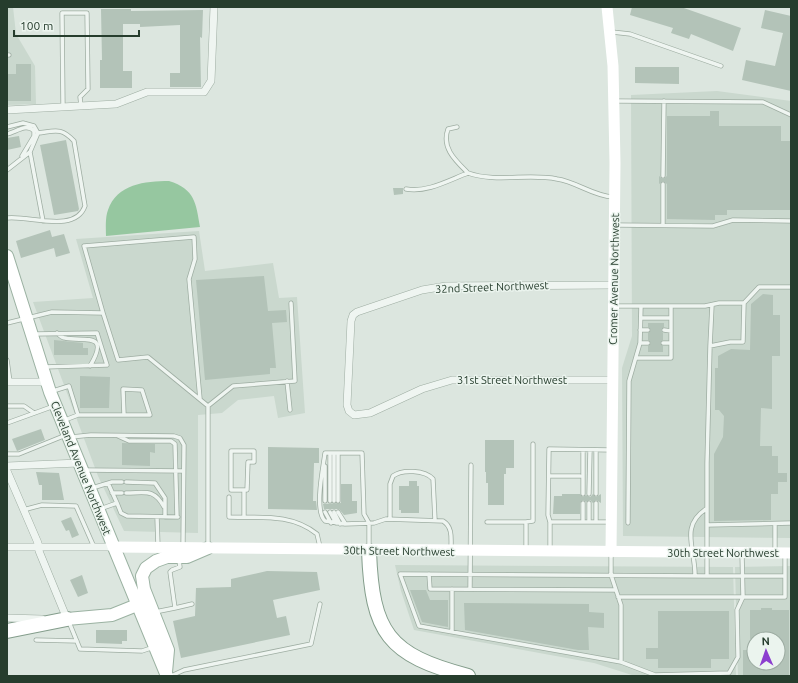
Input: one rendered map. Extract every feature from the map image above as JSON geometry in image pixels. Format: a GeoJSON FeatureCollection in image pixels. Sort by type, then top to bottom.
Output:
{"type":"FeatureCollection","features":[{"type":"Feature","properties":{"kind":"highway"},"geometry":{"type":"LineString","coordinates":[[369,551],[370,576],[374,607],[384,628],[391,638],[400,647],[423,662],[468,676]]}},
{"type":"Feature","properties":{"kind":"highway"},"geometry":{"type":"LineString","coordinates":[[7,631],[67,619]]}},
{"type":"Feature","properties":{"kind":"main road","name":"Cromer Avenue Northwest"},"geometry":{"type":"LineString","coordinates":[[607,7],[615,102],[611,552]]}},
{"type":"Feature","properties":{"kind":"main road","name":"Cleveland Avenue Northwest"},"geometry":{"type":"LineString","coordinates":[[7,256],[9,268],[48,387],[137,605],[168,675]]}},
{"type":"Feature","properties":{"kind":"main road"},"geometry":{"type":"LineString","coordinates":[[114,547],[158,548],[181,552],[187,557],[208,548]]}},
{"type":"Feature","properties":{"kind":"main road","name":"30th Street Northwest"},"geometry":{"type":"LineString","coordinates":[[208,548],[369,551],[784,553]]}},
{"type":"Feature","properties":{"kind":"main road"},"geometry":{"type":"LineString","coordinates":[[168,675],[168,650],[144,589],[142,576],[156,560],[181,552]]}},
{"type":"Feature","properties":{"kind":"main road"},"geometry":{"type":"LineString","coordinates":[[67,619],[112,615],[137,605]]}},
{"type":"Feature","properties":{"kind":"street"},"geometry":{"type":"LineString","coordinates":[[7,110],[116,104],[147,92],[204,92],[211,81],[214,7]]}},
{"type":"Feature","properties":{"kind":"street","name":"32nd Street Northwest"},"geometry":{"type":"LineString","coordinates":[[349,411],[347,394],[351,321],[353,315],[357,312],[422,290],[446,286],[613,285]]}},
{"type":"Feature","properties":{"kind":"street","name":"31st Street Northwest"},"geometry":{"type":"LineString","coordinates":[[349,411],[356,416],[364,415],[422,389],[452,380],[613,380]]}},
{"type":"Feature","properties":{"kind":"street"},"geometry":{"type":"LineString","coordinates":[[9,382],[48,387]]}},
{"type":"Feature","properties":{"kind":"street"},"geometry":{"type":"LineString","coordinates":[[7,466],[80,466]]}},
{"type":"Feature","properties":{"kind":"street"},"geometry":{"type":"LineString","coordinates":[[7,471],[67,619],[7,618]]}},
{"type":"Feature","properties":{"kind":"street"},"geometry":{"type":"LineString","coordinates":[[7,546],[114,547]]}},
{"type":"Feature","properties":{"kind":"lane"},"geometry":{"type":"LineString","coordinates":[[63,108],[62,13],[87,13],[88,89],[80,97],[81,107]]}},
{"type":"Feature","properties":{"kind":"lane"},"geometry":{"type":"LineString","coordinates":[[610,32],[630,34],[720,66]]}},
{"type":"Feature","properties":{"kind":"lane"},"geometry":{"type":"LineString","coordinates":[[663,176],[664,101]]}},
{"type":"Feature","properties":{"kind":"lane"},"geometry":{"type":"LineString","coordinates":[[615,102],[763,102],[791,115]]}},
{"type":"Feature","properties":{"kind":"lane"},"geometry":{"type":"LineString","coordinates":[[7,127],[26,123],[34,126],[38,133]]}},
{"type":"Feature","properties":{"kind":"lane"},"geometry":{"type":"LineString","coordinates":[[7,134],[26,127],[31,127],[34,131],[34,136],[21,159]]}},
{"type":"Feature","properties":{"kind":"lane"},"geometry":{"type":"LineString","coordinates":[[457,127],[448,129],[447,144],[455,160],[468,173],[494,178],[546,177],[559,179],[598,194],[615,197]]}},
{"type":"Feature","properties":{"kind":"lane"},"geometry":{"type":"LineString","coordinates":[[7,218],[58,221],[75,219],[83,214],[85,206],[74,141],[66,133],[60,130],[38,133]]}},
{"type":"Feature","properties":{"kind":"lane"},"geometry":{"type":"LineString","coordinates":[[7,170],[30,152],[38,133]]}},
{"type":"Feature","properties":{"kind":"lane"},"geometry":{"type":"LineString","coordinates":[[30,152],[43,221]]}},
{"type":"Feature","properties":{"kind":"lane"},"geometry":{"type":"LineString","coordinates":[[406,189],[427,188],[468,173]]}},
{"type":"Feature","properties":{"kind":"lane"},"geometry":{"type":"LineString","coordinates":[[663,184],[663,225]]}},
{"type":"Feature","properties":{"kind":"lane"},"geometry":{"type":"LineString","coordinates":[[614,225],[713,226],[733,220],[791,221]]}},
{"type":"Feature","properties":{"kind":"lane"},"geometry":{"type":"LineString","coordinates":[[200,399],[189,279],[195,259],[194,237],[84,246],[118,360],[148,357],[208,406],[208,548]]}},
{"type":"Feature","properties":{"kind":"lane"},"geometry":{"type":"LineString","coordinates":[[710,346],[730,342],[743,342],[744,303],[759,287],[791,287]]}},
{"type":"Feature","properties":{"kind":"lane"},"geometry":{"type":"LineString","coordinates":[[208,406],[233,386],[295,381],[290,303]]}},
{"type":"Feature","properties":{"kind":"lane"},"geometry":{"type":"LineString","coordinates":[[613,306],[705,306],[719,303],[744,303]]}},
{"type":"Feature","properties":{"kind":"lane"},"geometry":{"type":"LineString","coordinates":[[707,576],[706,509],[708,382],[712,304]]}},
{"type":"Feature","properties":{"kind":"lane"},"geometry":{"type":"LineString","coordinates":[[628,523],[629,381],[640,343],[641,306]]}},
{"type":"Feature","properties":{"kind":"lane"},"geometry":{"type":"LineString","coordinates":[[636,358],[671,358],[671,306]]}},
{"type":"Feature","properties":{"kind":"lane"},"geometry":{"type":"LineString","coordinates":[[7,323],[52,312],[103,313]]}},
{"type":"Feature","properties":{"kind":"lane"},"geometry":{"type":"LineString","coordinates":[[640,318],[671,318]]}},
{"type":"Feature","properties":{"kind":"lane"},"geometry":{"type":"LineString","coordinates":[[640,330],[648,330]]}},
{"type":"Feature","properties":{"kind":"lane"},"geometry":{"type":"LineString","coordinates":[[664,330],[671,330]]}},
{"type":"Feature","properties":{"kind":"lane"},"geometry":{"type":"LineString","coordinates":[[56,333],[63,338],[89,338],[94,341],[96,345],[96,356],[90,366]]}},
{"type":"Feature","properties":{"kind":"lane"},"geometry":{"type":"LineString","coordinates":[[30,334],[96,333],[107,365],[41,368]]}},
{"type":"Feature","properties":{"kind":"lane"},"geometry":{"type":"LineString","coordinates":[[640,343],[648,343]]}},
{"type":"Feature","properties":{"kind":"lane"},"geometry":{"type":"LineString","coordinates":[[663,343],[671,343]]}},
{"type":"Feature","properties":{"kind":"lane"},"geometry":{"type":"LineString","coordinates":[[7,362],[9,382]]}},
{"type":"Feature","properties":{"kind":"lane"},"geometry":{"type":"LineString","coordinates":[[287,381],[290,410]]}},
{"type":"Feature","properties":{"kind":"lane"},"geometry":{"type":"LineString","coordinates":[[48,387],[69,386],[78,415]]}},
{"type":"Feature","properties":{"kind":"lane"},"geometry":{"type":"LineString","coordinates":[[62,421],[78,415],[124,415],[150,415],[142,390],[122,390],[124,415]]}},
{"type":"Feature","properties":{"kind":"lane"},"geometry":{"type":"LineString","coordinates":[[7,423],[55,405]]}},
{"type":"Feature","properties":{"kind":"lane"},"geometry":{"type":"LineString","coordinates":[[7,406],[24,406],[34,414]]}},
{"type":"Feature","properties":{"kind":"lane"},"geometry":{"type":"LineString","coordinates":[[116,435],[129,441],[174,442],[176,446],[177,517]]}},
{"type":"Feature","properties":{"kind":"lane"},"geometry":{"type":"LineString","coordinates":[[7,454],[19,454],[68,436],[174,436],[180,438],[183,442],[183,517],[180,567],[170,572],[175,608]]}},
{"type":"Feature","properties":{"kind":"lane"},"geometry":{"type":"LineString","coordinates":[[487,522],[534,521],[533,444]]}},
{"type":"Feature","properties":{"kind":"lane"},"geometry":{"type":"LineString","coordinates":[[550,552],[550,522],[548,515],[549,450],[612,450]]}},
{"type":"Feature","properties":{"kind":"lane"},"geometry":{"type":"LineString","coordinates":[[583,450],[583,494]]}},
{"type":"Feature","properties":{"kind":"lane"},"geometry":{"type":"LineString","coordinates":[[590,450],[590,494]]}},
{"type":"Feature","properties":{"kind":"lane"},"geometry":{"type":"LineString","coordinates":[[596,450],[596,494]]}},
{"type":"Feature","properties":{"kind":"lane"},"geometry":{"type":"LineString","coordinates":[[244,490],[231,490],[231,451],[254,451],[254,462],[248,462],[247,490],[244,490],[244,517]]}},
{"type":"Feature","properties":{"kind":"lane"},"geometry":{"type":"LineString","coordinates":[[332,453],[362,452],[364,514],[369,523],[369,551]]}},
{"type":"Feature","properties":{"kind":"lane"},"geometry":{"type":"LineString","coordinates":[[325,501],[332,453]]}},
{"type":"Feature","properties":{"kind":"lane"},"geometry":{"type":"LineString","coordinates":[[332,453],[334,501],[332,453]]}},
{"type":"Feature","properties":{"kind":"lane"},"geometry":{"type":"LineString","coordinates":[[332,453],[321,481],[321,513],[325,522],[338,524],[369,523],[390,520],[443,521],[448,525],[451,551]]}},
{"type":"Feature","properties":{"kind":"lane"},"geometry":{"type":"LineString","coordinates":[[470,590],[471,465]]}},
{"type":"Feature","properties":{"kind":"lane"},"geometry":{"type":"LineString","coordinates":[[80,466],[183,471]]}},
{"type":"Feature","properties":{"kind":"lane"},"geometry":{"type":"LineString","coordinates":[[390,520],[390,484],[393,476],[401,472],[426,473],[433,479],[435,520]]}},
{"type":"Feature","properties":{"kind":"lane"},"geometry":{"type":"LineString","coordinates":[[549,476],[580,476]]}},
{"type":"Feature","properties":{"kind":"lane"},"geometry":{"type":"LineString","coordinates":[[108,483],[124,516],[183,517]]}},
{"type":"Feature","properties":{"kind":"lane"},"geometry":{"type":"LineString","coordinates":[[90,489],[108,483],[155,483],[164,496],[165,517]]}},
{"type":"Feature","properties":{"kind":"lane"},"geometry":{"type":"LineString","coordinates":[[112,493],[155,494],[159,497],[165,508]]}},
{"type":"Feature","properties":{"kind":"lane"},"geometry":{"type":"LineString","coordinates":[[229,497],[229,517],[288,518],[317,534],[320,550]]}},
{"type":"Feature","properties":{"kind":"lane"},"geometry":{"type":"LineString","coordinates":[[98,510],[117,503]]}},
{"type":"Feature","properties":{"kind":"lane"},"geometry":{"type":"LineString","coordinates":[[583,503],[583,522]]}},
{"type":"Feature","properties":{"kind":"lane"},"geometry":{"type":"LineString","coordinates":[[589,522],[590,503]]}},
{"type":"Feature","properties":{"kind":"lane"},"geometry":{"type":"LineString","coordinates":[[596,503],[596,522]]}},
{"type":"Feature","properties":{"kind":"lane"},"geometry":{"type":"LineString","coordinates":[[23,510],[42,505],[76,506],[94,547]]}},
{"type":"Feature","properties":{"kind":"lane"},"geometry":{"type":"LineString","coordinates":[[695,575],[691,524],[696,515],[706,509]]}},
{"type":"Feature","properties":{"kind":"lane"},"geometry":{"type":"LineString","coordinates":[[325,512],[338,524]]}},
{"type":"Feature","properties":{"kind":"lane"},"geometry":{"type":"LineString","coordinates":[[338,524],[334,512],[338,524]]}},
{"type":"Feature","properties":{"kind":"lane"},"geometry":{"type":"LineString","coordinates":[[157,517],[158,548]]}},
{"type":"Feature","properties":{"kind":"lane"},"geometry":{"type":"LineString","coordinates":[[526,522],[526,552]]}},
{"type":"Feature","properties":{"kind":"lane"},"geometry":{"type":"LineString","coordinates":[[550,522],[611,522]]}},
{"type":"Feature","properties":{"kind":"lane"},"geometry":{"type":"LineString","coordinates":[[707,525],[775,525],[791,523]]}},
{"type":"Feature","properties":{"kind":"lane"},"geometry":{"type":"LineString","coordinates":[[775,525],[784,553],[785,598]]}},
{"type":"Feature","properties":{"kind":"lane"},"geometry":{"type":"LineString","coordinates":[[611,552],[610,575],[621,605],[622,662]]}},
{"type":"Feature","properties":{"kind":"lane"},"geometry":{"type":"LineString","coordinates":[[742,553],[743,576],[743,597],[737,610],[738,657],[729,673],[655,674],[622,662],[419,626],[400,574],[695,575],[707,576],[743,576],[785,576]]}},
{"type":"Feature","properties":{"kind":"lane"},"geometry":{"type":"LineString","coordinates":[[430,574],[430,589],[616,590]]}},
{"type":"Feature","properties":{"kind":"lane"},"geometry":{"type":"LineString","coordinates":[[452,589],[452,632]]}},
{"type":"Feature","properties":{"kind":"lane"},"geometry":{"type":"LineString","coordinates":[[618,597],[791,598]]}},
{"type":"Feature","properties":{"kind":"lane"},"geometry":{"type":"LineString","coordinates":[[154,613],[192,604]]}},
{"type":"Feature","properties":{"kind":"lane"},"geometry":{"type":"LineString","coordinates":[[168,675],[184,670],[311,644],[320,604]]}},
{"type":"Feature","properties":{"kind":"lane"},"geometry":{"type":"LineString","coordinates":[[67,619],[71,624],[80,649],[142,651],[155,646]]}},
{"type":"Feature","properties":{"kind":"lane"},"geometry":{"type":"LineString","coordinates":[[36,640],[77,641]]}},
{"type":"Feature","properties":{"kind":"shaded area"},"geometry":{"type":"Polygon","coordinates":[[[7,7],[13,7],[16,34],[35,66],[36,104],[7,105],[7,7]]]}},
{"type":"Feature","properties":{"kind":"shaded area"},"geometry":{"type":"Polygon","coordinates":[[[717,91],[791,101],[791,538],[623,536],[622,368],[632,336],[631,95],[717,91]]]}},
{"type":"Feature","properties":{"kind":"shaded area"},"geometry":{"type":"Polygon","coordinates":[[[169,181],[184,188],[193,198],[200,227],[106,236],[107,213],[112,201],[118,194],[125,189],[142,183],[169,181]]]}},
{"type":"Feature","properties":{"kind":"shaded area"},"geometry":{"type":"Polygon","coordinates":[[[199,231],[205,271],[273,263],[279,298],[297,297],[305,413],[278,418],[274,396],[238,400],[222,413],[198,415],[198,533],[124,531],[98,476],[33,302],[93,298],[76,239],[199,231]]]}},
{"type":"Feature","properties":{"kind":"shaded area"},"geometry":{"type":"Polygon","coordinates":[[[395,565],[733,567],[736,676],[635,676],[594,663],[414,630],[401,591],[395,565]]]}},
{"type":"Feature","properties":{"kind":"shaded area"},"geometry":{"type":"Polygon","coordinates":[[[791,566],[791,676],[738,676],[735,567],[791,566]]]}},
{"type":"Feature","properties":{"kind":"building"},"geometry":{"type":"Polygon","coordinates":[[[632,7],[681,7],[741,28],[733,51],[691,34],[689,39],[671,33],[673,28],[630,15],[632,7]]]}},
{"type":"Feature","properties":{"kind":"building"},"geometry":{"type":"Polygon","coordinates":[[[101,9],[131,9],[131,11],[203,10],[202,38],[200,37],[201,87],[170,87],[170,73],[180,73],[180,25],[140,27],[140,24],[123,24],[123,71],[132,71],[132,88],[100,88],[100,60],[102,60],[101,9]]]}},
{"type":"Feature","properties":{"kind":"building"},"geometry":{"type":"Polygon","coordinates":[[[765,10],[791,16],[791,91],[742,80],[746,60],[775,66],[783,33],[761,28],[765,10]]]}},
{"type":"Feature","properties":{"kind":"building"},"geometry":{"type":"Polygon","coordinates":[[[16,64],[31,64],[31,101],[7,101],[7,74],[16,74],[16,64]]]}},
{"type":"Feature","properties":{"kind":"building"},"geometry":{"type":"Polygon","coordinates":[[[635,67],[679,67],[679,84],[635,83],[635,67]]]}},
{"type":"Feature","properties":{"kind":"building"},"geometry":{"type":"Polygon","coordinates":[[[710,111],[719,111],[719,126],[781,126],[781,141],[791,141],[791,210],[727,210],[727,215],[715,215],[715,220],[667,219],[667,184],[663,181],[659,184],[659,176],[663,179],[667,176],[667,116],[710,116],[710,111]]]}},
{"type":"Feature","properties":{"kind":"building"},"geometry":{"type":"Polygon","coordinates":[[[19,136],[21,147],[7,150],[7,138],[19,136]]]}},
{"type":"Feature","properties":{"kind":"building"},"geometry":{"type":"Polygon","coordinates":[[[66,140],[79,209],[78,211],[54,215],[40,145],[66,140]]]}},
{"type":"Feature","properties":{"kind":"building"},"geometry":{"type":"Polygon","coordinates":[[[393,188],[403,188],[403,194],[394,195],[393,188]]]}},
{"type":"Feature","properties":{"kind":"building"},"geometry":{"type":"Polygon","coordinates":[[[50,230],[52,237],[64,234],[70,253],[56,257],[54,248],[21,258],[16,241],[50,230]]]}},
{"type":"Feature","properties":{"kind":"building"},"geometry":{"type":"Polygon","coordinates":[[[264,276],[268,311],[286,310],[287,322],[272,323],[276,368],[270,368],[270,374],[205,380],[196,280],[264,276]]]}},
{"type":"Feature","properties":{"kind":"building"},"geometry":{"type":"Polygon","coordinates":[[[763,294],[773,295],[773,315],[780,315],[780,356],[772,356],[772,409],[761,408],[760,446],[772,446],[772,456],[778,456],[778,473],[787,473],[787,482],[778,482],[778,494],[771,494],[771,520],[714,521],[714,454],[723,437],[724,416],[719,410],[715,410],[715,368],[718,368],[718,356],[731,349],[750,350],[751,304],[763,294]]]}},
{"type":"Feature","properties":{"kind":"building"},"geometry":{"type":"Polygon","coordinates":[[[648,323],[664,323],[664,327],[661,330],[663,333],[663,340],[660,343],[663,346],[663,352],[648,352],[648,346],[651,343],[648,340],[648,333],[651,330],[648,327],[648,323]]]}},
{"type":"Feature","properties":{"kind":"building"},"geometry":{"type":"Polygon","coordinates":[[[54,340],[83,343],[83,348],[88,348],[88,355],[54,355],[54,340]]]}},
{"type":"Feature","properties":{"kind":"building"},"geometry":{"type":"Polygon","coordinates":[[[80,376],[110,377],[109,408],[80,408],[80,376]]]}},
{"type":"Feature","properties":{"kind":"building"},"geometry":{"type":"Polygon","coordinates":[[[41,429],[45,440],[17,451],[12,439],[41,429]]]}},
{"type":"Feature","properties":{"kind":"building"},"geometry":{"type":"Polygon","coordinates":[[[485,440],[514,440],[514,468],[506,468],[506,474],[504,474],[504,505],[488,505],[488,483],[486,483],[485,472],[485,440]]]}},
{"type":"Feature","properties":{"kind":"building"},"geometry":{"type":"Polygon","coordinates":[[[122,443],[155,444],[155,453],[150,452],[150,466],[122,465],[122,443]]]}},
{"type":"Feature","properties":{"kind":"building"},"geometry":{"type":"Polygon","coordinates":[[[268,447],[319,448],[319,463],[314,463],[313,501],[316,501],[317,510],[268,509],[268,447]]]}},
{"type":"Feature","properties":{"kind":"building"},"geometry":{"type":"Polygon","coordinates":[[[36,472],[59,473],[64,500],[42,500],[42,485],[39,485],[36,472]]]}},
{"type":"Feature","properties":{"kind":"building"},"geometry":{"type":"Polygon","coordinates":[[[409,481],[417,481],[417,486],[419,486],[419,513],[401,513],[401,510],[399,510],[399,486],[409,486],[409,481]]]}},
{"type":"Feature","properties":{"kind":"building"},"geometry":{"type":"Polygon","coordinates":[[[341,484],[352,484],[352,501],[357,501],[357,513],[344,515],[339,509],[324,509],[323,504],[341,503],[341,484]]]}},
{"type":"Feature","properties":{"kind":"building"},"geometry":{"type":"Polygon","coordinates":[[[562,494],[580,494],[583,497],[586,495],[590,497],[593,494],[596,497],[601,494],[601,503],[596,500],[593,503],[590,500],[586,502],[583,500],[580,503],[580,514],[553,514],[554,496],[562,496],[562,494]]]}},
{"type":"Feature","properties":{"kind":"building"},"geometry":{"type":"Polygon","coordinates":[[[71,517],[79,535],[72,538],[69,530],[66,531],[61,521],[71,517]]]}},
{"type":"Feature","properties":{"kind":"building"},"geometry":{"type":"Polygon","coordinates":[[[267,571],[317,572],[320,590],[273,600],[277,618],[286,616],[290,635],[181,658],[173,621],[195,616],[196,588],[231,587],[231,579],[267,571]]]}},
{"type":"Feature","properties":{"kind":"building"},"geometry":{"type":"Polygon","coordinates":[[[82,575],[88,593],[78,597],[70,580],[82,575]]]}},
{"type":"Feature","properties":{"kind":"building"},"geometry":{"type":"Polygon","coordinates":[[[410,590],[426,590],[430,600],[448,600],[448,627],[422,622],[410,590]]]}},
{"type":"Feature","properties":{"kind":"building"},"geometry":{"type":"Polygon","coordinates":[[[464,603],[589,604],[589,612],[604,613],[604,628],[588,627],[589,650],[578,650],[465,630],[464,603]]]}},
{"type":"Feature","properties":{"kind":"building"},"geometry":{"type":"Polygon","coordinates":[[[761,608],[772,608],[772,610],[789,610],[789,676],[743,676],[743,650],[746,650],[746,671],[786,671],[786,631],[750,631],[750,610],[761,610],[761,608]]]}},
{"type":"Feature","properties":{"kind":"building"},"geometry":{"type":"Polygon","coordinates":[[[658,611],[729,611],[729,659],[711,659],[711,668],[658,668],[658,659],[646,659],[646,648],[658,648],[658,611]]]}},
{"type":"Feature","properties":{"kind":"building"},"geometry":{"type":"Polygon","coordinates":[[[96,630],[127,630],[127,641],[122,641],[122,644],[96,643],[96,630]]]}}]}
